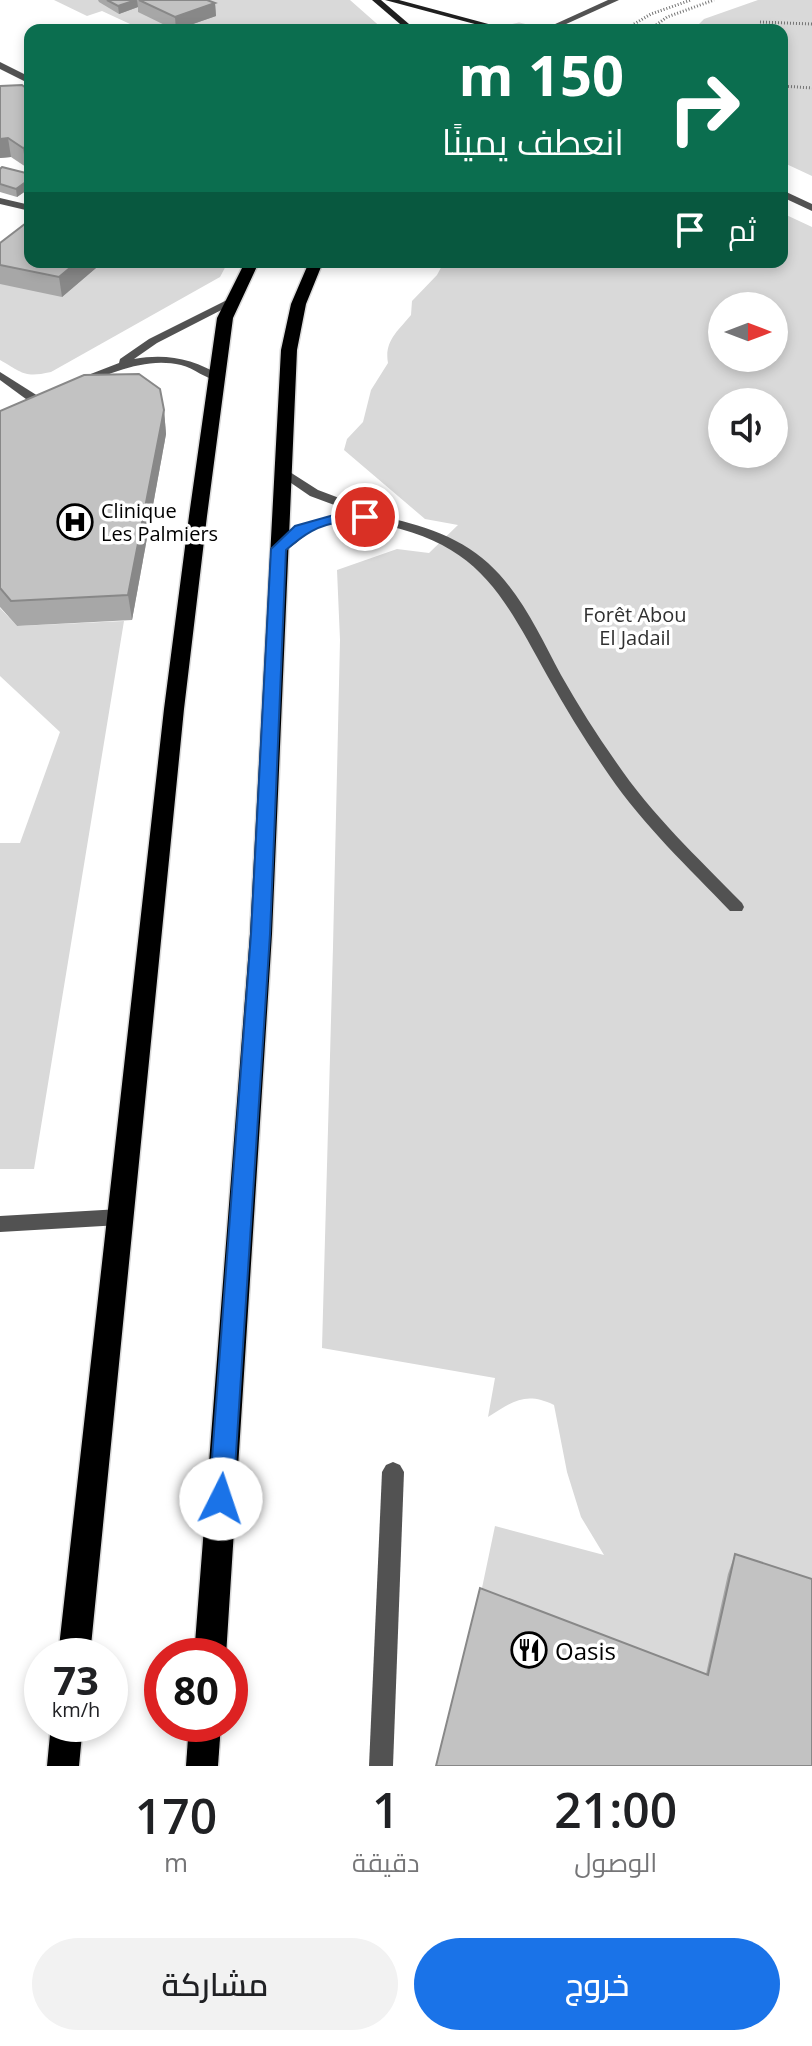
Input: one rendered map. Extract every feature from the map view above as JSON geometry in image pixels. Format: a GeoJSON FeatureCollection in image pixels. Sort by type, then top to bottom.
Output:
{"type":"FeatureCollection","features":[{"type":"Feature","properties":{"kind":"highway"},"geometry":{"type":"LineString","coordinates":[[76,1638],[174,709],[225,318],[249,268]]}},
{"type":"Feature","properties":{"kind":"highway"},"geometry":{"type":"LineString","coordinates":[[211,1638],[261,934],[289,350],[296,311],[313,268]]}},
{"type":"Feature","properties":{"kind":"highway"},"geometry":{"type":"LineString","coordinates":[[63,1766],[65,1742]]}},
{"type":"Feature","properties":{"kind":"highway"},"geometry":{"type":"LineString","coordinates":[[202,1766],[204,1742]]}},
{"type":"Feature","properties":{"kind":"main road"},"geometry":{"type":"LineString","coordinates":[[376,0],[405,24]]}},
{"type":"Feature","properties":{"kind":"main road"},"geometry":{"type":"LineString","coordinates":[[389,0],[479,24]]}},
{"type":"Feature","properties":{"kind":"street"},"geometry":{"type":"LineString","coordinates":[[560,24],[615,0]]}},
{"type":"Feature","properties":{"kind":"street"},"geometry":{"type":"LineString","coordinates":[[0,65],[24,78]]}},
{"type":"Feature","properties":{"kind":"street"},"geometry":{"type":"LineString","coordinates":[[788,196],[812,208]]}},
{"type":"Feature","properties":{"kind":"street"},"geometry":{"type":"LineString","coordinates":[[0,201],[24,207]]}},
{"type":"Feature","properties":{"kind":"street"},"geometry":{"type":"LineString","coordinates":[[62,388],[116,366],[153,341],[233,300]]}},
{"type":"Feature","properties":{"kind":"street"},"geometry":{"type":"LineString","coordinates":[[116,366],[173,358],[200,365],[218,378]]}},
{"type":"Feature","properties":{"kind":"street"},"geometry":{"type":"LineString","coordinates":[[0,375],[29,401],[48,393]]}},
{"type":"Feature","properties":{"kind":"street"},"geometry":{"type":"LineString","coordinates":[[282,471],[314,493],[464,551],[507,591],[566,695],[643,810],[736,907]]}},
{"type":"Feature","properties":{"kind":"street"},"geometry":{"type":"LineString","coordinates":[[279,549],[300,530],[318,523],[365,517],[389,522]]}},
{"type":"Feature","properties":{"kind":"street"},"geometry":{"type":"LineString","coordinates":[[0,1224],[120,1217]]}},
{"type":"Feature","properties":{"kind":"street"},"geometry":{"type":"LineString","coordinates":[[381,1766],[393,1472]]}},
{"type":"Feature","properties":{"kind":"path"},"geometry":{"type":"LineString","coordinates":[[636,24],[651,14],[691,0]]}},
{"type":"Feature","properties":{"kind":"path"},"geometry":{"type":"LineString","coordinates":[[657,24],[667,17],[714,0]]}},
{"type":"Feature","properties":{"kind":"path"},"geometry":{"type":"LineString","coordinates":[[760,22],[812,24]]}},
{"type":"Feature","properties":{"kind":"path"},"geometry":{"type":"LineString","coordinates":[[788,86],[812,88]]}},
{"type":"Feature","properties":{"kind":"green space"},"geometry":{"type":"Polygon","coordinates":[[[54,0],[350,0],[377,24],[130,24],[102,11],[87,16],[54,0]]]}},
{"type":"Feature","properties":{"kind":"green space"},"geometry":{"type":"Polygon","coordinates":[[[758,0],[812,0],[812,176],[788,165],[788,24],[699,24],[704,19],[758,0]]]}},
{"type":"Feature","properties":{"kind":"green space","name":"Forêt Abou El Jadail"},"geometry":{"type":"Polygon","coordinates":[[[788,216],[812,227],[812,1601],[701,1693],[478,1607],[495,1526],[604,1555],[581,1517],[567,1472],[554,1405],[535,1399],[519,1400],[488,1417],[495,1378],[322,1348],[340,640],[337,570],[397,549],[429,553],[458,525],[425,519],[344,450],[347,439],[363,422],[371,390],[388,363],[390,342],[411,315],[412,301],[441,268],[788,268],[788,216]]]}},
{"type":"Feature","properties":{"kind":"green space"},"geometry":{"type":"Polygon","coordinates":[[[74,268],[225,268],[220,277],[51,372],[35,374],[24,373],[0,360],[0,283],[74,268]]]}},
{"type":"Feature","properties":{"kind":"green space"},"geometry":{"type":"Polygon","coordinates":[[[0,608],[17,626],[124,621],[34,1169],[0,1169],[0,843],[20,843],[60,732],[0,676],[0,608]]]}},
{"type":"Feature","properties":{"kind":"building"},"geometry":{"type":"Polygon","coordinates":[[[107,0],[136,0],[118,6],[107,0]]]}},
{"type":"Feature","properties":{"kind":"building"},"geometry":{"type":"Polygon","coordinates":[[[139,0],[207,0],[215,3],[175,17],[139,0]]]}},
{"type":"Feature","properties":{"kind":"building"},"geometry":{"type":"Polygon","coordinates":[[[0,86],[24,86],[24,148],[8,138],[0,139],[0,86]]]}},
{"type":"Feature","properties":{"kind":"building"},"geometry":{"type":"Polygon","coordinates":[[[0,169],[24,172],[24,183],[16,189],[0,184],[0,169]]]}},
{"type":"Feature","properties":{"kind":"building"},"geometry":{"type":"Polygon","coordinates":[[[24,225],[24,268],[70,268],[59,277],[0,265],[0,243],[24,225]]]}},
{"type":"Feature","properties":{"kind":"building","name":"Clinique Les Palmiers"},"geometry":{"type":"Polygon","coordinates":[[[139,374],[160,389],[164,410],[128,595],[11,601],[0,588],[0,411],[84,375],[139,374]]]}},
{"type":"Feature","properties":{"kind":"building","name":"Oasis"},"geometry":{"type":"Polygon","coordinates":[[[735,1554],[812,1579],[812,1766],[436,1766],[480,1588],[708,1675],[735,1554]]]}},
{"type":"Feature","properties":{"kind":"place","name":"Clinique Les Palmiers"},"geometry":{"type":"Point","coordinates":[75,522]}},
{"type":"Feature","properties":{"kind":"place","name":"Oasis"},"geometry":{"type":"Point","coordinates":[529,1650]}},
{"type":"Feature","properties":{"kind":"route"},"geometry":{"type":"LineString","coordinates":[[221,1499],[261,934],[279,549],[300,530],[318,523],[365,517]]}}]}
